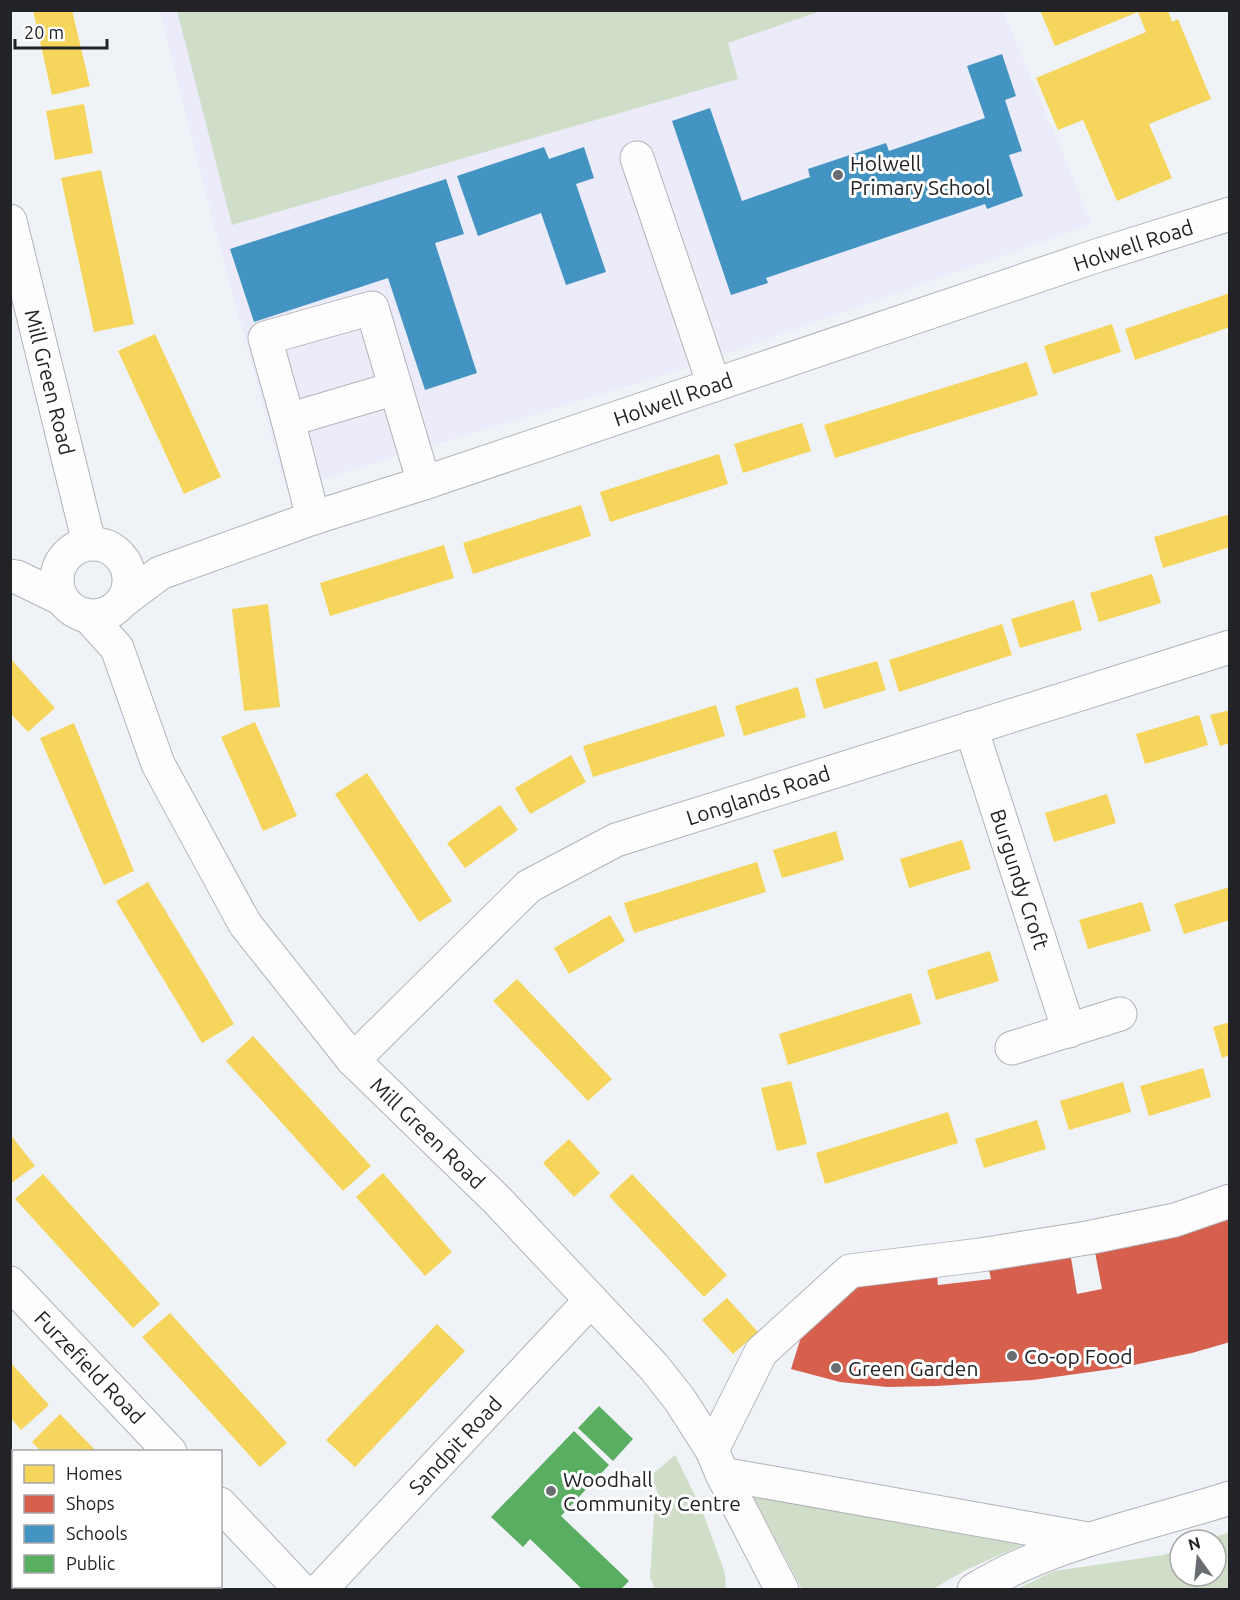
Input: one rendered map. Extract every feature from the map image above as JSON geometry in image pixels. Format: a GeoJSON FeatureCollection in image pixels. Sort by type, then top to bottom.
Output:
{"type":"FeatureCollection","features":[{"type":"Feature","properties":{"kind":"street"},"geometry":{"type":"LineString","coordinates":[[637,158],[714,385]]}},
{"type":"Feature","properties":{"kind":"street","name":"Holwell Road"},"geometry":{"type":"LineString","coordinates":[[122,603],[160,573],[313,519],[1096,256],[1230,214]]}},
{"type":"Feature","properties":{"kind":"street","name":"Mill Green Road"},"geometry":{"type":"LineString","coordinates":[[10,221],[78,549]]}},
{"type":"Feature","properties":{"kind":"street"},"geometry":{"type":"LineString","coordinates":[[313,519],[265,338],[372,308],[424,483]]}},
{"type":"Feature","properties":{"kind":"street"},"geometry":{"type":"LineString","coordinates":[[288,420],[396,388]]}},
{"type":"Feature","properties":{"kind":"street"},"geometry":{"type":"LineString","coordinates":[[103,544],[115,550],[127,564],[130,576],[129,588],[122,603],[103,615],[75,608],[14,576],[78,549],[103,544]]}},
{"type":"Feature","properties":{"kind":"street"},"geometry":{"type":"LineString","coordinates":[[75,608],[57,587],[57,573],[62,560],[78,549]]}},
{"type":"Feature","properties":{"kind":"street","name":"Mill Green Road"},"geometry":{"type":"LineString","coordinates":[[122,603],[117,648],[158,764],[245,924],[353,1060],[498,1201],[654,1367],[680,1400],[717,1462],[782,1590]]}},
{"type":"Feature","properties":{"kind":"street","name":"Mill Green Road"},"geometry":{"type":"LineString","coordinates":[[75,608],[117,648]]}},
{"type":"Feature","properties":{"kind":"street","name":"Longlands Road"},"geometry":{"type":"LineString","coordinates":[[353,1060],[529,886],[616,840],[1230,647]]}},
{"type":"Feature","properties":{"kind":"street","name":"Burgundy Croft"},"geometry":{"type":"LineString","coordinates":[[971,728],[1069,1031]]}},
{"type":"Feature","properties":{"kind":"street"},"geometry":{"type":"LineString","coordinates":[[1012,1048],[1120,1014]]}},
{"type":"Feature","properties":{"kind":"street"},"geometry":{"type":"LineString","coordinates":[[1088,1539],[717,1462],[761,1352],[850,1271],[981,1255],[1087,1238],[1175,1220],[1230,1201]]}},
{"type":"Feature","properties":{"kind":"street","name":"Furzefield Road"},"geometry":{"type":"LineString","coordinates":[[10,1283],[168,1450]]}},
{"type":"Feature","properties":{"kind":"street","name":"Sandpit Road"},"geometry":{"type":"LineString","coordinates":[[320,1590],[591,1300]]}},
{"type":"Feature","properties":{"kind":"street"},"geometry":{"type":"LineString","coordinates":[[974,1590],[993,1578],[1088,1539],[1230,1498]]}},
{"type":"Feature","properties":{"kind":"street"},"geometry":{"type":"LineString","coordinates":[[222,1506],[301,1590]]}},
{"type":"Feature","properties":{"kind":"shaded area","name":"Holwell Primary School"},"geometry":{"type":"Polygon","coordinates":[[[160,11],[1003,11],[1092,224],[677,371],[286,490],[217,236],[160,11]]]}},
{"type":"Feature","properties":{"kind":"green space"},"geometry":{"type":"Polygon","coordinates":[[[177,10],[821,11],[728,43],[738,79],[232,225],[177,10]]]}},
{"type":"Feature","properties":{"kind":"green space"},"geometry":{"type":"Polygon","coordinates":[[[675,1455],[702,1510],[725,1573],[726,1589],[655,1589],[650,1578],[654,1516],[658,1500],[656,1487],[651,1479],[654,1473],[675,1455]]]}},
{"type":"Feature","properties":{"kind":"green space"},"geometry":{"type":"Polygon","coordinates":[[[749,1489],[1035,1539],[966,1570],[933,1589],[802,1589],[749,1489]]]}},
{"type":"Feature","properties":{"kind":"green space"},"geometry":{"type":"Polygon","coordinates":[[[1228,1532],[1229,1589],[1017,1589],[1054,1571],[1168,1553],[1168,1588],[1228,1588],[1228,1532]]]}},
{"type":"Feature","properties":{"kind":"building: Homes"},"geometry":{"type":"Polygon","coordinates":[[[33,10],[72,10],[90,86],[52,95],[33,10]]]}},
{"type":"Feature","properties":{"kind":"building: Homes"},"geometry":{"type":"Polygon","coordinates":[[[1040,10],[1168,10],[1172,22],[1178,19],[1211,99],[1149,124],[1172,178],[1117,201],[1083,120],[1058,130],[1036,78],[1146,32],[1138,12],[1055,46],[1040,10]]]}},
{"type":"Feature","properties":{"kind":"building: Homes"},"geometry":{"type":"Polygon","coordinates":[[[84,104],[93,153],[55,160],[46,111],[84,104]]]}},
{"type":"Feature","properties":{"kind":"building: Homes"},"geometry":{"type":"Polygon","coordinates":[[[101,170],[134,324],[94,332],[61,178],[101,170]]]}},
{"type":"Feature","properties":{"kind":"building: Homes"},"geometry":{"type":"Polygon","coordinates":[[[1230,293],[1230,327],[1135,360],[1125,329],[1230,293]]]}},
{"type":"Feature","properties":{"kind":"building: Homes"},"geometry":{"type":"Polygon","coordinates":[[[1112,324],[1121,352],[1053,374],[1044,346],[1112,324]]]}},
{"type":"Feature","properties":{"kind":"building: Homes"},"geometry":{"type":"Polygon","coordinates":[[[155,334],[221,477],[184,494],[118,351],[155,334]]]}},
{"type":"Feature","properties":{"kind":"building: Homes"},"geometry":{"type":"Polygon","coordinates":[[[1027,362],[1038,395],[835,458],[824,425],[1027,362]]]}},
{"type":"Feature","properties":{"kind":"building: Homes"},"geometry":{"type":"Polygon","coordinates":[[[802,423],[811,451],[743,473],[734,444],[802,423]]]}},
{"type":"Feature","properties":{"kind":"building: Homes"},"geometry":{"type":"Polygon","coordinates":[[[719,454],[728,484],[610,522],[600,492],[719,454]]]}},
{"type":"Feature","properties":{"kind":"building: Homes"},"geometry":{"type":"Polygon","coordinates":[[[581,505],[591,536],[473,574],[463,543],[581,505]]]}},
{"type":"Feature","properties":{"kind":"building: Homes"},"geometry":{"type":"Polygon","coordinates":[[[1230,514],[1230,547],[1163,568],[1154,537],[1230,514]]]}},
{"type":"Feature","properties":{"kind":"building: Homes"},"geometry":{"type":"Polygon","coordinates":[[[444,545],[454,578],[330,616],[320,583],[444,545]]]}},
{"type":"Feature","properties":{"kind":"building: Homes"},"geometry":{"type":"Polygon","coordinates":[[[1152,574],[1161,603],[1099,622],[1090,593],[1152,574]]]}},
{"type":"Feature","properties":{"kind":"building: Homes"},"geometry":{"type":"Polygon","coordinates":[[[1074,600],[1082,630],[1020,648],[1011,619],[1074,600]]]}},
{"type":"Feature","properties":{"kind":"building: Homes"},"geometry":{"type":"Polygon","coordinates":[[[268,604],[280,707],[244,711],[232,609],[268,604]]]}},
{"type":"Feature","properties":{"kind":"building: Homes"},"geometry":{"type":"Polygon","coordinates":[[[1002,624],[1012,655],[899,692],[889,660],[1002,624]]]}},
{"type":"Feature","properties":{"kind":"building: Homes"},"geometry":{"type":"Polygon","coordinates":[[[10,658],[55,708],[28,732],[10,713],[10,658]]]}},
{"type":"Feature","properties":{"kind":"building: Homes"},"geometry":{"type":"Polygon","coordinates":[[[877,661],[886,690],[824,709],[815,679],[877,661]]]}},
{"type":"Feature","properties":{"kind":"building: Homes"},"geometry":{"type":"Polygon","coordinates":[[[798,687],[806,717],[744,736],[735,706],[798,687]]]}},
{"type":"Feature","properties":{"kind":"building: Homes"},"geometry":{"type":"Polygon","coordinates":[[[716,705],[725,736],[593,777],[583,746],[716,705]]]}},
{"type":"Feature","properties":{"kind":"building: Homes"},"geometry":{"type":"Polygon","coordinates":[[[1230,710],[1230,743],[1220,746],[1210,715],[1230,710]]]}},
{"type":"Feature","properties":{"kind":"building: Homes"},"geometry":{"type":"Polygon","coordinates":[[[1199,715],[1208,745],[1145,764],[1136,734],[1199,715]]]}},
{"type":"Feature","properties":{"kind":"building: Homes"},"geometry":{"type":"Polygon","coordinates":[[[255,722],[297,816],[263,831],[221,737],[255,722]]]}},
{"type":"Feature","properties":{"kind":"building: Homes"},"geometry":{"type":"Polygon","coordinates":[[[74,723],[134,871],[104,885],[40,738],[74,723]]]}},
{"type":"Feature","properties":{"kind":"building: Homes"},"geometry":{"type":"Polygon","coordinates":[[[571,755],[586,782],[530,814],[515,788],[571,755]]]}},
{"type":"Feature","properties":{"kind":"building: Homes"},"geometry":{"type":"Polygon","coordinates":[[[367,773],[452,901],[419,922],[335,794],[367,773]]]}},
{"type":"Feature","properties":{"kind":"building: Homes"},"geometry":{"type":"Polygon","coordinates":[[[1107,794],[1116,823],[1054,842],[1045,813],[1107,794]]]}},
{"type":"Feature","properties":{"kind":"building: Homes"},"geometry":{"type":"Polygon","coordinates":[[[500,805],[518,830],[465,868],[447,843],[500,805]]]}},
{"type":"Feature","properties":{"kind":"building: Homes"},"geometry":{"type":"Polygon","coordinates":[[[836,831],[844,860],[782,878],[773,850],[836,831]]]}},
{"type":"Feature","properties":{"kind":"building: Homes"},"geometry":{"type":"Polygon","coordinates":[[[962,840],[971,869],[909,888],[900,859],[962,840]]]}},
{"type":"Feature","properties":{"kind":"building: Homes"},"geometry":{"type":"Polygon","coordinates":[[[757,862],[766,892],[634,933],[624,903],[757,862]]]}},
{"type":"Feature","properties":{"kind":"building: Homes"},"geometry":{"type":"Polygon","coordinates":[[[148,882],[234,1024],[202,1043],[116,901],[148,882]]]}},
{"type":"Feature","properties":{"kind":"building: Homes"},"geometry":{"type":"Polygon","coordinates":[[[1230,887],[1230,920],[1184,934],[1174,904],[1230,887]]]}},
{"type":"Feature","properties":{"kind":"building: Homes"},"geometry":{"type":"Polygon","coordinates":[[[1142,902],[1151,931],[1088,949],[1079,920],[1142,902]]]}},
{"type":"Feature","properties":{"kind":"building: Homes"},"geometry":{"type":"Polygon","coordinates":[[[610,915],[625,941],[569,974],[554,948],[610,915]]]}},
{"type":"Feature","properties":{"kind":"building: Homes"},"geometry":{"type":"Polygon","coordinates":[[[990,951],[999,981],[936,1000],[927,970],[990,951]]]}},
{"type":"Feature","properties":{"kind":"building: Homes"},"geometry":{"type":"Polygon","coordinates":[[[517,979],[612,1079],[588,1101],[493,1001],[517,979]]]}},
{"type":"Feature","properties":{"kind":"building: Homes"},"geometry":{"type":"Polygon","coordinates":[[[911,993],[921,1024],[788,1065],[779,1034],[911,993]]]}},
{"type":"Feature","properties":{"kind":"building: Homes"},"geometry":{"type":"Polygon","coordinates":[[[1230,1022],[1230,1055],[1222,1058],[1213,1027],[1230,1022]]]}},
{"type":"Feature","properties":{"kind":"building: Homes"},"geometry":{"type":"Polygon","coordinates":[[[253,1036],[371,1166],[343,1191],[226,1061],[253,1036]]]}},
{"type":"Feature","properties":{"kind":"building: Homes"},"geometry":{"type":"Polygon","coordinates":[[[1203,1068],[1211,1097],[1149,1116],[1140,1086],[1203,1068]]]}},
{"type":"Feature","properties":{"kind":"building: Homes"},"geometry":{"type":"Polygon","coordinates":[[[791,1081],[807,1144],[777,1151],[761,1088],[791,1081]]]}},
{"type":"Feature","properties":{"kind":"building: Homes"},"geometry":{"type":"Polygon","coordinates":[[[1123,1082],[1131,1112],[1069,1130],[1060,1101],[1123,1082]]]}},
{"type":"Feature","properties":{"kind":"building: Homes"},"geometry":{"type":"Polygon","coordinates":[[[948,1112],[958,1143],[825,1184],[816,1153],[948,1112]]]}},
{"type":"Feature","properties":{"kind":"building: Homes"},"geometry":{"type":"Polygon","coordinates":[[[1037,1120],[1046,1149],[984,1168],[975,1139],[1037,1120]]]}},
{"type":"Feature","properties":{"kind":"building: Homes"},"geometry":{"type":"Polygon","coordinates":[[[10,1134],[35,1166],[10,1184],[10,1134]]]}},
{"type":"Feature","properties":{"kind":"building: Homes"},"geometry":{"type":"Polygon","coordinates":[[[569,1139],[600,1173],[574,1197],[543,1163],[569,1139]]]}},
{"type":"Feature","properties":{"kind":"building: Homes"},"geometry":{"type":"Polygon","coordinates":[[[383,1173],[452,1252],[425,1276],[356,1197],[383,1173]]]}},
{"type":"Feature","properties":{"kind":"building: Homes"},"geometry":{"type":"Polygon","coordinates":[[[43,1174],[160,1304],[133,1328],[15,1199],[43,1174]]]}},
{"type":"Feature","properties":{"kind":"building: Homes"},"geometry":{"type":"Polygon","coordinates":[[[632,1174],[727,1275],[704,1297],[609,1196],[632,1174]]]}},
{"type":"Feature","properties":{"kind":"building: Homes"},"geometry":{"type":"Polygon","coordinates":[[[727,1298],[758,1332],[733,1354],[702,1320],[727,1298]]]}},
{"type":"Feature","properties":{"kind":"building: Homes"},"geometry":{"type":"Polygon","coordinates":[[[170,1313],[287,1443],[260,1467],[142,1337],[170,1313]]]}},
{"type":"Feature","properties":{"kind":"building: Homes"},"geometry":{"type":"Polygon","coordinates":[[[437,1324],[465,1351],[355,1467],[326,1440],[437,1324]]]}},
{"type":"Feature","properties":{"kind":"building: Homes"},"geometry":{"type":"Polygon","coordinates":[[[10,1362],[49,1405],[21,1430],[10,1417],[10,1362]]]}},
{"type":"Feature","properties":{"kind":"building: Homes"},"geometry":{"type":"Polygon","coordinates":[[[60,1414],[95,1450],[40,1450],[32,1442],[60,1414]]]}},
{"type":"Feature","properties":{"kind":"building: Shops"},"geometry":{"type":"Polygon","coordinates":[[[1230,1215],[1230,1342],[1192,1353],[1119,1368],[1033,1380],[937,1386],[887,1387],[840,1382],[791,1369],[802,1334],[869,1275],[937,1274],[938,1285],[991,1279],[988,1265],[1070,1252],[1077,1294],[1102,1289],[1094,1247],[1230,1215]]]}},
{"type":"Feature","properties":{"kind":"building: Schools"},"geometry":{"type":"Polygon","coordinates":[[[1002,54],[1016,96],[1005,100],[1022,151],[1009,155],[1023,196],[987,209],[985,204],[766,278],[768,283],[731,295],[672,121],[710,108],[742,201],[810,177],[808,169],[886,143],[889,151],[985,118],[967,66],[1002,54]]]}},
{"type":"Feature","properties":{"kind":"building: Schools"},"geometry":{"type":"Polygon","coordinates":[[[544,147],[549,159],[584,147],[594,178],[576,184],[606,272],[566,285],[541,213],[478,236],[457,176],[544,147]]]}},
{"type":"Feature","properties":{"kind":"building: Schools"},"geometry":{"type":"Polygon","coordinates":[[[446,179],[464,234],[435,243],[477,373],[425,390],[388,278],[254,322],[230,249],[446,179]]]}},
{"type":"Feature","properties":{"kind":"building: Public","name":"Woodhall Community Centre"},"geometry":{"type":"Polygon","coordinates":[[[599,1406],[633,1439],[613,1461],[578,1428],[599,1406]]]}},
{"type":"Feature","properties":{"kind":"building: Public","name":"Woodhall Community Centre"},"geometry":{"type":"Polygon","coordinates":[[[574,1431],[609,1465],[561,1516],[629,1581],[620,1590],[583,1590],[530,1539],[523,1547],[491,1517],[574,1431]]]}},
{"type":"Feature","properties":{"kind":"place","name":"Holwell Primary School"},"geometry":{"type":"Point","coordinates":[838,175]}},
{"type":"Feature","properties":{"kind":"place","name":"Co-op Food"},"geometry":{"type":"Point","coordinates":[1012,1356]}},
{"type":"Feature","properties":{"kind":"place","name":"Green Garden"},"geometry":{"type":"Point","coordinates":[836,1368]}},
{"type":"Feature","properties":{"kind":"place","name":"Woodhall Community Centre"},"geometry":{"type":"Point","coordinates":[551,1491]}}]}
